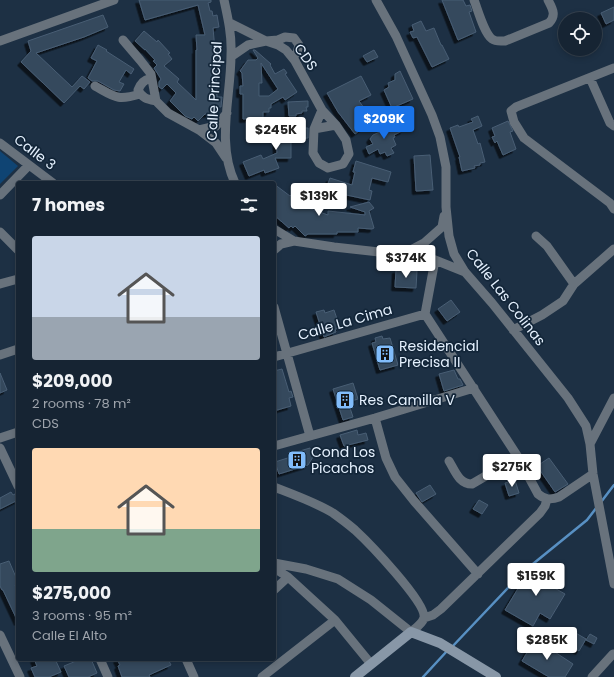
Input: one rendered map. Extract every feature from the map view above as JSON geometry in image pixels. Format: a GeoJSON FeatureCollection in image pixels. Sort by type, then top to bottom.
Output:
{"type":"FeatureCollection","features":[{"type":"Feature","properties":{"kind":"main road"},"geometry":{"type":"LineString","coordinates":[[355,677],[412,632],[440,642],[496,677]]}},
{"type":"Feature","properties":{"kind":"street"},"geometry":{"type":"LineString","coordinates":[[0,41],[114,0]]}},
{"type":"Feature","properties":{"kind":"street","name":"Calle Principal"},"geometry":{"type":"LineString","coordinates":[[224,0],[230,23],[232,56],[226,113],[226,159],[233,181]]}},
{"type":"Feature","properties":{"kind":"street","name":"Calle Las Colinas"},"geometry":{"type":"LineString","coordinates":[[376,0],[396,36],[440,137],[446,167],[446,207],[449,236],[454,254],[465,272],[492,303],[578,412],[586,426],[590,444],[592,474],[614,584]]}},
{"type":"Feature","properties":{"kind":"street"},"geometry":{"type":"LineString","coordinates":[[474,0],[488,35],[495,41],[500,42],[549,23],[554,14],[548,0]]}},
{"type":"Feature","properties":{"kind":"street","name":"CDS"},"geometry":{"type":"LineString","coordinates":[[230,23],[250,34],[278,45],[286,50],[295,61],[322,110],[336,125],[346,140],[349,154],[343,164],[328,168],[319,163],[312,153],[314,129],[322,110]]}},
{"type":"Feature","properties":{"kind":"street"},"geometry":{"type":"LineString","coordinates":[[232,56],[248,45],[278,40],[285,37],[294,38],[299,46],[295,61]]}},
{"type":"Feature","properties":{"kind":"street"},"geometry":{"type":"LineString","coordinates":[[123,40],[151,74],[156,101],[168,113],[199,130],[216,143],[226,159]]}},
{"type":"Feature","properties":{"kind":"street"},"geometry":{"type":"LineString","coordinates":[[614,68],[516,107],[511,111],[514,122],[524,138],[610,204],[614,209]]}},
{"type":"Feature","properties":{"kind":"street"},"geometry":{"type":"LineString","coordinates":[[151,78],[140,84],[138,90],[146,99],[156,101]]}},
{"type":"Feature","properties":{"kind":"street"},"geometry":{"type":"LineString","coordinates":[[590,78],[610,123],[614,126]]}},
{"type":"Feature","properties":{"kind":"street"},"geometry":{"type":"LineString","coordinates":[[95,86],[117,98],[126,98],[140,94]]}},
{"type":"Feature","properties":{"kind":"street"},"geometry":{"type":"LineString","coordinates":[[199,130],[216,126],[226,113]]}},
{"type":"Feature","properties":{"kind":"street"},"geometry":{"type":"LineString","coordinates":[[314,129],[336,125]]}},
{"type":"Feature","properties":{"kind":"street","name":"Calle 3"},"geometry":{"type":"LineString","coordinates":[[0,143],[50,181]]}},
{"type":"Feature","properties":{"kind":"street"},"geometry":{"type":"LineString","coordinates":[[0,195],[29,164]]}},
{"type":"Feature","properties":{"kind":"street"},"geometry":{"type":"LineString","coordinates":[[405,253],[424,243],[442,227],[446,207]]}},
{"type":"Feature","properties":{"kind":"street"},"geometry":{"type":"LineString","coordinates":[[276,230],[294,241],[379,252],[405,253],[435,260],[465,272]]}},
{"type":"Feature","properties":{"kind":"street"},"geometry":{"type":"LineString","coordinates":[[0,232],[16,248]]}},
{"type":"Feature","properties":{"kind":"street"},"geometry":{"type":"LineString","coordinates":[[536,236],[547,246],[574,284]]}},
{"type":"Feature","properties":{"kind":"street"},"geometry":{"type":"LineString","coordinates":[[276,248],[282,244],[294,241]]}},
{"type":"Feature","properties":{"kind":"street"},"geometry":{"type":"LineString","coordinates":[[513,330],[542,315],[564,301],[574,284],[614,248]]}},
{"type":"Feature","properties":{"kind":"street"},"geometry":{"type":"LineString","coordinates":[[435,260],[425,314],[518,457],[538,494],[542,498],[547,499],[559,497],[592,474]]}},
{"type":"Feature","properties":{"kind":"street"},"geometry":{"type":"LineString","coordinates":[[0,284],[16,280]]}},
{"type":"Feature","properties":{"kind":"street"},"geometry":{"type":"LineString","coordinates":[[276,314],[310,436]]}},
{"type":"Feature","properties":{"kind":"street","name":"Calle La Cima"},"geometry":{"type":"LineString","coordinates":[[276,356],[425,314]]}},
{"type":"Feature","properties":{"kind":"street"},"geometry":{"type":"LineString","coordinates":[[0,355],[16,350]]}},
{"type":"Feature","properties":{"kind":"street"},"geometry":{"type":"LineString","coordinates":[[276,445],[375,418],[474,388]]}},
{"type":"Feature","properties":{"kind":"street"},"geometry":{"type":"LineString","coordinates":[[590,444],[614,398]]}},
{"type":"Feature","properties":{"kind":"street"},"geometry":{"type":"LineString","coordinates":[[375,418],[386,458],[395,477],[478,574]]}},
{"type":"Feature","properties":{"kind":"street"},"geometry":{"type":"LineString","coordinates":[[0,438],[16,433]]}},
{"type":"Feature","properties":{"kind":"street"},"geometry":{"type":"LineString","coordinates":[[0,448],[16,482]]}},
{"type":"Feature","properties":{"kind":"street"},"geometry":{"type":"LineString","coordinates":[[449,461],[460,480],[472,484],[518,457]]}},
{"type":"Feature","properties":{"kind":"street"},"geometry":{"type":"LineString","coordinates":[[276,488],[332,512],[353,529],[374,549],[417,600],[423,609],[424,618],[421,624],[412,632],[371,600],[338,579],[306,569],[276,563]]}},
{"type":"Feature","properties":{"kind":"street"},"geometry":{"type":"LineString","coordinates":[[424,618],[441,610],[540,513],[545,506],[547,499]]}},
{"type":"Feature","properties":{"kind":"street"},"geometry":{"type":"LineString","coordinates":[[276,569],[288,577],[335,620],[371,664]]}},
{"type":"Feature","properties":{"kind":"street"},"geometry":{"type":"LineString","coordinates":[[276,588],[288,577]]}},
{"type":"Feature","properties":{"kind":"street"},"geometry":{"type":"LineString","coordinates":[[262,677],[335,620]]}},
{"type":"Feature","properties":{"kind":"street"},"geometry":{"type":"LineString","coordinates":[[0,635],[20,677]]}},
{"type":"Feature","properties":{"kind":"street"},"geometry":{"type":"LineString","coordinates":[[592,677],[613,654]]}},
{"type":"Feature","properties":{"kind":"street"},"geometry":{"type":"LineString","coordinates":[[101,661],[108,677]]}},
{"type":"Feature","properties":{"kind":"street"},"geometry":{"type":"LineString","coordinates":[[187,661],[194,677]]}},
{"type":"Feature","properties":{"kind":"shaded area"},"geometry":{"type":"Polygon","coordinates":[[[0,151],[18,166],[0,184],[0,151]]]}},
{"type":"Feature","properties":{"kind":"building"},"geometry":{"type":"Polygon","coordinates":[[[139,0],[211,0],[211,2],[208,3],[210,11],[212,11],[213,16],[217,15],[219,27],[213,28],[216,50],[217,97],[222,97],[221,107],[218,107],[218,113],[205,114],[198,121],[194,117],[192,119],[185,116],[170,101],[176,93],[167,84],[162,89],[159,87],[159,82],[161,79],[154,68],[157,65],[153,61],[155,60],[135,41],[144,31],[157,42],[158,40],[170,53],[168,54],[172,59],[164,66],[179,79],[177,82],[196,100],[196,35],[205,35],[198,5],[145,20],[139,0]]]}},
{"type":"Feature","properties":{"kind":"building"},"geometry":{"type":"Polygon","coordinates":[[[442,0],[463,0],[466,6],[470,5],[472,11],[469,12],[476,32],[458,40],[442,0]]]}},
{"type":"Feature","properties":{"kind":"building"},"geometry":{"type":"Polygon","coordinates":[[[614,7],[614,20],[606,24],[602,13],[614,7]]]}},
{"type":"Feature","properties":{"kind":"building"},"geometry":{"type":"Polygon","coordinates":[[[103,15],[108,27],[84,37],[36,53],[72,87],[82,76],[90,82],[84,89],[80,86],[64,103],[21,62],[31,51],[28,41],[103,15]]]}},
{"type":"Feature","properties":{"kind":"building"},"geometry":{"type":"Polygon","coordinates":[[[421,21],[426,31],[434,28],[449,59],[432,67],[417,37],[413,38],[410,32],[414,31],[412,25],[421,21]]]}},
{"type":"Feature","properties":{"kind":"building"},"geometry":{"type":"Polygon","coordinates":[[[98,45],[134,69],[131,74],[126,70],[119,82],[124,84],[120,91],[114,90],[98,81],[92,81],[88,78],[97,61],[91,58],[98,45]]]}},
{"type":"Feature","properties":{"kind":"building"},"geometry":{"type":"Polygon","coordinates":[[[253,50],[255,50],[271,64],[270,65],[275,74],[284,69],[287,73],[285,74],[297,92],[285,100],[283,97],[271,104],[269,112],[263,112],[263,118],[243,119],[243,94],[240,94],[240,86],[243,86],[242,73],[240,71],[248,60],[256,60],[258,58],[253,50]],[[261,63],[262,83],[259,83],[259,96],[269,96],[278,89],[261,63]]]}},
{"type":"Feature","properties":{"kind":"building"},"geometry":{"type":"Polygon","coordinates":[[[374,50],[378,57],[367,62],[363,56],[374,50]]]}},
{"type":"Feature","properties":{"kind":"building"},"geometry":{"type":"Polygon","coordinates":[[[400,71],[413,99],[392,108],[384,90],[389,87],[388,83],[395,80],[395,74],[400,71]]]}},
{"type":"Feature","properties":{"kind":"building"},"geometry":{"type":"Polygon","coordinates":[[[361,76],[371,95],[359,101],[367,112],[372,109],[378,117],[355,134],[338,112],[327,93],[361,76]]]}},
{"type":"Feature","properties":{"kind":"building"},"geometry":{"type":"Polygon","coordinates":[[[308,101],[308,107],[306,107],[307,111],[302,111],[302,113],[296,114],[296,116],[289,116],[288,102],[308,101]]]}},
{"type":"Feature","properties":{"kind":"building"},"geometry":{"type":"Polygon","coordinates":[[[478,116],[482,126],[473,130],[478,144],[480,143],[485,162],[474,166],[475,168],[462,171],[460,157],[450,128],[458,125],[459,127],[473,122],[471,119],[478,116]]]}},
{"type":"Feature","properties":{"kind":"building"},"geometry":{"type":"Polygon","coordinates":[[[508,121],[513,131],[510,132],[516,149],[503,155],[497,141],[495,143],[492,137],[495,136],[492,128],[508,121]]]}},
{"type":"Feature","properties":{"kind":"building"},"geometry":{"type":"Polygon","coordinates":[[[385,122],[389,130],[401,124],[404,130],[394,135],[395,137],[393,138],[396,145],[391,148],[394,153],[387,156],[385,152],[380,154],[378,149],[369,154],[366,147],[373,144],[370,139],[373,135],[382,131],[379,125],[385,122]]]}},
{"type":"Feature","properties":{"kind":"building"},"geometry":{"type":"Polygon","coordinates":[[[276,128],[308,128],[308,138],[291,139],[291,158],[275,158],[279,168],[265,173],[264,170],[249,176],[243,162],[261,155],[263,159],[277,153],[276,128]]]}},
{"type":"Feature","properties":{"kind":"building"},"geometry":{"type":"Polygon","coordinates":[[[430,155],[433,190],[416,191],[414,156],[430,155]]]}},
{"type":"Feature","properties":{"kind":"building"},"geometry":{"type":"Polygon","coordinates":[[[356,161],[391,172],[388,182],[372,178],[369,190],[372,191],[370,200],[337,193],[334,202],[323,198],[330,178],[352,185],[356,161]]]}},
{"type":"Feature","properties":{"kind":"building"},"geometry":{"type":"Polygon","coordinates":[[[276,186],[290,196],[291,195],[302,206],[328,215],[328,211],[365,215],[365,212],[350,207],[369,202],[374,208],[369,211],[374,228],[372,229],[358,228],[358,232],[308,234],[305,236],[295,226],[293,228],[291,226],[289,228],[276,217],[276,186]]]}},
{"type":"Feature","properties":{"kind":"building"},"geometry":{"type":"Polygon","coordinates":[[[396,270],[417,271],[416,288],[395,287],[396,270]]]}},
{"type":"Feature","properties":{"kind":"building"},"geometry":{"type":"Polygon","coordinates":[[[451,300],[460,312],[447,321],[438,309],[451,300]]]}},
{"type":"Feature","properties":{"kind":"building"},"geometry":{"type":"Polygon","coordinates":[[[324,310],[325,313],[334,310],[340,328],[335,329],[336,332],[324,337],[316,312],[324,310]]]}},
{"type":"Feature","properties":{"kind":"building","name":"Residencial Precisa II"},"geometry":{"type":"Polygon","coordinates":[[[382,336],[383,339],[390,338],[398,365],[380,370],[372,343],[376,342],[375,338],[382,336]]]}},
{"type":"Feature","properties":{"kind":"building"},"geometry":{"type":"Polygon","coordinates":[[[282,369],[289,392],[291,391],[293,397],[289,398],[291,406],[276,410],[276,370],[282,369]]]}},
{"type":"Feature","properties":{"kind":"building"},"geometry":{"type":"Polygon","coordinates":[[[454,370],[458,379],[460,379],[463,385],[444,391],[439,374],[454,370]]]}},
{"type":"Feature","properties":{"kind":"building"},"geometry":{"type":"Polygon","coordinates":[[[0,373],[7,390],[0,393],[0,373]]]}},
{"type":"Feature","properties":{"kind":"building","name":"Res Camilla V"},"geometry":{"type":"Polygon","coordinates":[[[353,383],[358,399],[348,402],[353,417],[343,420],[333,389],[353,383]]]}},
{"type":"Feature","properties":{"kind":"building"},"geometry":{"type":"Polygon","coordinates":[[[357,430],[358,435],[366,433],[368,440],[344,446],[340,435],[357,430]]]}},
{"type":"Feature","properties":{"kind":"building","name":"Cond Los Picachos"},"geometry":{"type":"Polygon","coordinates":[[[310,448],[313,457],[308,465],[279,474],[276,462],[294,456],[293,453],[310,448]]]}},
{"type":"Feature","properties":{"kind":"building"},"geometry":{"type":"Polygon","coordinates":[[[549,458],[568,484],[555,492],[537,466],[549,458]]]}},
{"type":"Feature","properties":{"kind":"building"},"geometry":{"type":"Polygon","coordinates":[[[515,480],[519,493],[509,496],[505,483],[515,480]]]}},
{"type":"Feature","properties":{"kind":"building"},"geometry":{"type":"Polygon","coordinates":[[[430,485],[436,494],[422,502],[416,493],[430,485]]]}},
{"type":"Feature","properties":{"kind":"building"},"geometry":{"type":"Polygon","coordinates":[[[11,492],[13,495],[15,494],[16,501],[0,509],[0,498],[11,492]]]}},
{"type":"Feature","properties":{"kind":"building"},"geometry":{"type":"Polygon","coordinates":[[[479,500],[488,505],[482,514],[473,509],[479,500]]]}},
{"type":"Feature","properties":{"kind":"building"},"geometry":{"type":"Polygon","coordinates":[[[9,561],[16,577],[16,618],[0,586],[0,564],[9,561]]]}},
{"type":"Feature","properties":{"kind":"building"},"geometry":{"type":"Polygon","coordinates":[[[539,567],[557,577],[551,586],[565,594],[550,619],[540,613],[533,626],[505,610],[528,572],[534,576],[539,567]]]}},
{"type":"Feature","properties":{"kind":"building"},"geometry":{"type":"Polygon","coordinates":[[[574,632],[586,639],[579,651],[569,642],[574,632]]]}},
{"type":"Feature","properties":{"kind":"building"},"geometry":{"type":"Polygon","coordinates":[[[590,634],[597,638],[594,644],[586,640],[590,634]]]}},
{"type":"Feature","properties":{"kind":"building"},"geometry":{"type":"Polygon","coordinates":[[[535,639],[573,664],[565,677],[549,677],[522,661],[535,639]]]}},
{"type":"Feature","properties":{"kind":"building"},"geometry":{"type":"Polygon","coordinates":[[[35,661],[56,661],[61,672],[49,677],[35,677],[31,668],[37,666],[35,661]]]}},
{"type":"Feature","properties":{"kind":"building"},"geometry":{"type":"Polygon","coordinates":[[[76,661],[92,661],[97,673],[88,677],[69,677],[64,666],[76,661]]]}},
{"type":"Feature","properties":{"kind":"building"},"geometry":{"type":"Polygon","coordinates":[[[118,661],[169,661],[171,665],[149,675],[150,677],[122,677],[118,666],[120,665],[118,661]]]}},
{"type":"Feature","properties":{"kind":"waterway"},"geometry":{"type":"LineString","coordinates":[[601,502],[614,485]]}},
{"type":"Feature","properties":{"kind":"waterway"},"geometry":{"type":"LineString","coordinates":[[451,648],[523,572],[587,520],[597,507]]}},
{"type":"Feature","properties":{"kind":"waterway"},"geometry":{"type":"LineString","coordinates":[[423,677],[447,651]]}},
{"type":"Feature","properties":{"kind":"place","name":"Residencial Precisa II"},"geometry":{"type":"Point","coordinates":[385,354]}},
{"type":"Feature","properties":{"kind":"place","name":"Res Camilla V"},"geometry":{"type":"Point","coordinates":[345,400]}},
{"type":"Feature","properties":{"kind":"place","name":"Cond Los Picachos"},"geometry":{"type":"Point","coordinates":[297,460]}}]}
